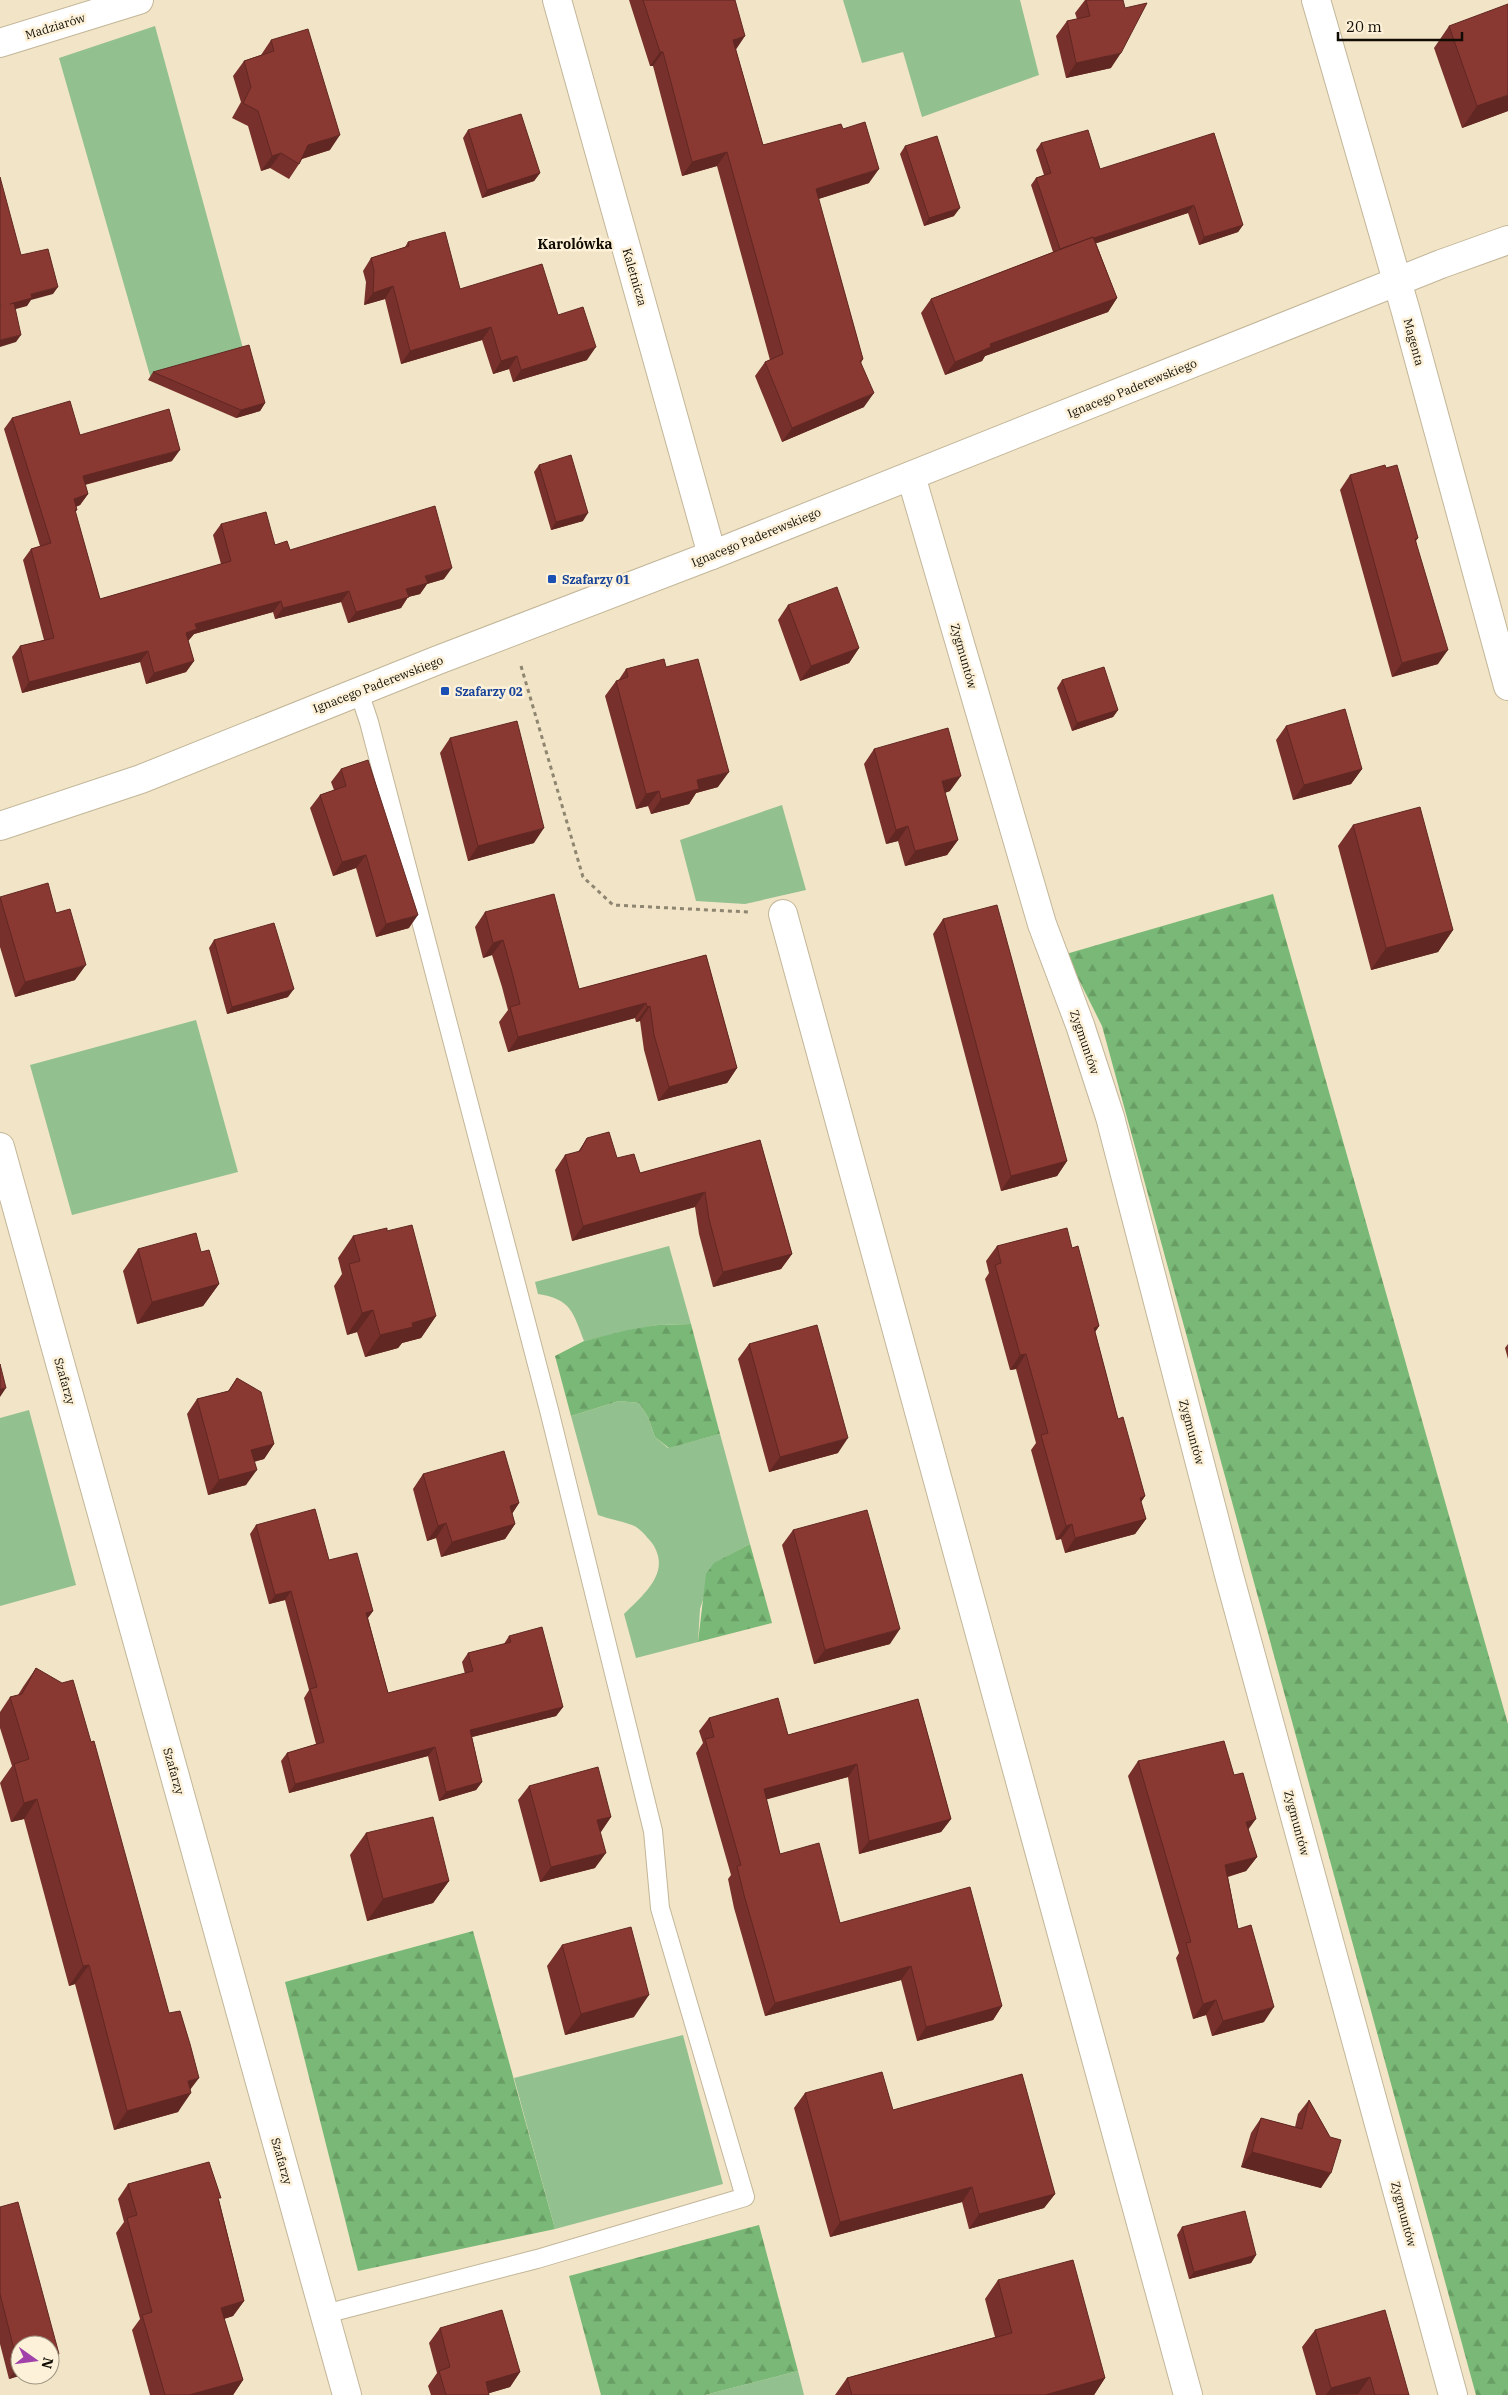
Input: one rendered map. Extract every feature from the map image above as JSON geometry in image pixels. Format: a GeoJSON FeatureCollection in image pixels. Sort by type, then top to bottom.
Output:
{"type":"FeatureCollection","features":[{"type":"Feature","properties":{"kind":"street","name":"Madziarów"},"geometry":{"type":"LineString","coordinates":[[0,43],[139,0]]}},
{"type":"Feature","properties":{"kind":"street","name":"Kaletnicza"},"geometry":{"type":"LineString","coordinates":[[557,0],[712,555]]}},
{"type":"Feature","properties":{"kind":"street","name":"Magenta"},"geometry":{"type":"LineString","coordinates":[[1316,0],[1508,686]]}},
{"type":"Feature","properties":{"kind":"street","name":"Ignacego Paderewskiego"},"geometry":{"type":"LineString","coordinates":[[0,826],[141,779],[1508,240]]}},
{"type":"Feature","properties":{"kind":"street","name":"Zygmuntów"},"geometry":{"type":"LineString","coordinates":[[911,476],[1042,924],[1080,1025],[1110,1117],[1229,1575],[1453,2395]]}},
{"type":"Feature","properties":{"kind":"street"},"geometry":{"type":"LineString","coordinates":[[783,914],[1188,2395]]}},
{"type":"Feature","properties":{"kind":"street","name":"Szafarzy"},"geometry":{"type":"LineString","coordinates":[[0,1147],[347,2395]]}},
{"type":"Feature","properties":{"kind":"lane"},"geometry":{"type":"LineString","coordinates":[[325,2314],[537,2259],[745,2198],[660,1908],[651,1821],[549,1410],[369,722],[359,692]]}},
{"type":"Feature","properties":{"kind":"path"},"geometry":{"type":"LineString","coordinates":[[520,661],[583,877],[613,905],[783,914]]}},
{"type":"Feature","properties":{"kind":"green space"},"geometry":{"type":"Polygon","coordinates":[[[843,0],[1020,0],[1039,75],[922,117],[903,52],[862,63],[843,0]]]}},
{"type":"Feature","properties":{"kind":"green space"},"geometry":{"type":"Polygon","coordinates":[[[155,26],[244,352],[151,379],[59,58],[155,26]]]}},
{"type":"Feature","properties":{"kind":"green space"},"geometry":{"type":"Polygon","coordinates":[[[782,805],[806,890],[745,904],[696,901],[680,840],[782,805]]]}},
{"type":"Feature","properties":{"kind":"green space"},"geometry":{"type":"Polygon","coordinates":[[[1273,894],[1508,1724],[1508,2395],[1476,2395],[1102,1026],[1066,954],[1273,894]]]}},
{"type":"Feature","properties":{"kind":"green space"},"geometry":{"type":"Polygon","coordinates":[[[196,1020],[238,1172],[72,1215],[30,1065],[196,1020]]]}},
{"type":"Feature","properties":{"kind":"green space"},"geometry":{"type":"Polygon","coordinates":[[[669,1246],[691,1324],[658,1325],[584,1341],[569,1308],[558,1299],[538,1294],[535,1282],[669,1246]]]}},
{"type":"Feature","properties":{"kind":"green space"},"geometry":{"type":"Polygon","coordinates":[[[691,1324],[720,1434],[669,1448],[655,1437],[648,1417],[639,1403],[619,1401],[571,1416],[555,1356],[584,1341],[628,1330],[658,1325],[691,1324]]]}},
{"type":"Feature","properties":{"kind":"green space"},"geometry":{"type":"Polygon","coordinates":[[[619,1401],[639,1403],[648,1417],[655,1437],[668,1448],[720,1434],[750,1544],[715,1563],[700,1609],[698,1642],[636,1658],[624,1614],[640,1599],[653,1582],[659,1564],[657,1554],[652,1543],[638,1528],[598,1515],[571,1416],[619,1401]]]}},
{"type":"Feature","properties":{"kind":"green space"},"geometry":{"type":"Polygon","coordinates":[[[29,1410],[76,1585],[0,1606],[0,1418],[29,1410]]]}},
{"type":"Feature","properties":{"kind":"green space"},"geometry":{"type":"Polygon","coordinates":[[[750,1544],[772,1623],[698,1642],[706,1574],[714,1563],[750,1544]]]}},
{"type":"Feature","properties":{"kind":"green space"},"geometry":{"type":"Polygon","coordinates":[[[473,1931],[555,2229],[358,2271],[285,1982],[473,1931]]]}},
{"type":"Feature","properties":{"kind":"green space"},"geometry":{"type":"Polygon","coordinates":[[[683,2035],[723,2184],[555,2229],[514,2078],[683,2035]]]}},
{"type":"Feature","properties":{"kind":"green space"},"geometry":{"type":"Polygon","coordinates":[[[759,2225],[798,2371],[705,2395],[601,2395],[569,2276],[759,2225]]]}},
{"type":"Feature","properties":{"kind":"green space"},"geometry":{"type":"Polygon","coordinates":[[[798,2371],[804,2395],[705,2395],[798,2371]]]}},
{"type":"Feature","properties":{"kind":"building"},"geometry":{"type":"Polygon","coordinates":[[[643,0],[735,0],[745,36],[733,40],[763,145],[841,124],[843,129],[865,122],[879,169],[816,189],[863,359],[860,361],[874,393],[792,428],[765,362],[783,354],[727,152],[692,162],[663,52],[660,52],[643,0]]]}},
{"type":"Feature","properties":{"kind":"building"},"geometry":{"type":"Polygon","coordinates":[[[1086,0],[1123,0],[1125,8],[1147,3],[1121,53],[1076,63],[1067,21],[1090,16],[1086,0]]]}},
{"type":"Feature","properties":{"kind":"building"},"geometry":{"type":"Polygon","coordinates":[[[1508,4],[1508,95],[1477,106],[1449,26],[1508,4]]]}},
{"type":"Feature","properties":{"kind":"building"},"geometry":{"type":"Polygon","coordinates":[[[308,29],[340,135],[308,145],[299,164],[281,153],[272,156],[258,111],[243,103],[251,87],[244,61],[274,51],[271,40],[308,29]]]}},
{"type":"Feature","properties":{"kind":"building"},"geometry":{"type":"Polygon","coordinates":[[[521,114],[540,173],[487,190],[468,130],[521,114]]]}},
{"type":"Feature","properties":{"kind":"building"},"geometry":{"type":"Polygon","coordinates":[[[1088,130],[1100,169],[1214,133],[1243,225],[1204,237],[1194,205],[1060,249],[1036,178],[1051,173],[1041,143],[1088,130]]]}},
{"type":"Feature","properties":{"kind":"building"},"geometry":{"type":"Polygon","coordinates":[[[937,136],[960,208],[929,218],[905,146],[937,136]]]}},
{"type":"Feature","properties":{"kind":"building"},"geometry":{"type":"Polygon","coordinates":[[[0,177],[21,255],[48,249],[58,287],[31,294],[32,298],[10,304],[14,303],[21,335],[0,340],[1,306],[0,177]]]}},
{"type":"Feature","properties":{"kind":"building"},"geometry":{"type":"Polygon","coordinates":[[[445,232],[460,289],[542,264],[558,315],[583,307],[596,347],[521,370],[517,356],[501,361],[491,327],[410,351],[393,286],[373,293],[374,270],[371,258],[409,246],[408,242],[445,232]]]}},
{"type":"Feature","properties":{"kind":"building"},"geometry":{"type":"Polygon","coordinates":[[[1093,237],[1117,298],[990,344],[991,347],[955,362],[931,299],[1093,237]]]}},
{"type":"Feature","properties":{"kind":"building"},"geometry":{"type":"Polygon","coordinates":[[[249,345],[265,403],[241,410],[153,372],[249,345]]]}},
{"type":"Feature","properties":{"kind":"building"},"geometry":{"type":"Polygon","coordinates":[[[70,401],[80,435],[169,409],[180,450],[83,476],[88,494],[74,499],[77,510],[75,510],[100,599],[231,561],[221,524],[266,512],[275,545],[287,541],[290,550],[435,506],[452,568],[425,576],[428,583],[406,589],[409,597],[356,612],[349,591],[283,608],[281,601],[195,624],[197,629],[186,633],[194,661],[154,673],[148,651],[29,682],[20,646],[54,638],[31,549],[51,543],[12,418],[70,401]]]}},
{"type":"Feature","properties":{"kind":"building"},"geometry":{"type":"Polygon","coordinates":[[[571,455],[588,513],[556,522],[539,465],[571,455]]]}},
{"type":"Feature","properties":{"kind":"building"},"geometry":{"type":"Polygon","coordinates":[[[1385,465],[1386,468],[1397,465],[1418,538],[1415,539],[1448,650],[1402,663],[1350,475],[1385,465]]]}},
{"type":"Feature","properties":{"kind":"building"},"geometry":{"type":"Polygon","coordinates":[[[837,587],[859,648],[811,666],[788,605],[837,587]]]}},
{"type":"Feature","properties":{"kind":"building"},"geometry":{"type":"Polygon","coordinates":[[[664,659],[666,667],[698,659],[729,772],[697,780],[699,789],[661,799],[659,791],[646,794],[616,681],[628,677],[626,669],[664,659]]]}},
{"type":"Feature","properties":{"kind":"building"},"geometry":{"type":"Polygon","coordinates":[[[1104,667],[1118,710],[1077,723],[1062,680],[1104,667]]]}},
{"type":"Feature","properties":{"kind":"building"},"geometry":{"type":"Polygon","coordinates":[[[1345,709],[1362,769],[1304,785],[1286,726],[1345,709]]]}},
{"type":"Feature","properties":{"kind":"building"},"geometry":{"type":"Polygon","coordinates":[[[517,721],[544,828],[478,846],[450,738],[517,721]]]}},
{"type":"Feature","properties":{"kind":"building"},"geometry":{"type":"Polygon","coordinates":[[[948,728],[961,776],[942,781],[958,840],[915,851],[908,826],[896,830],[874,749],[948,728]]]}},
{"type":"Feature","properties":{"kind":"building"},"geometry":{"type":"Polygon","coordinates":[[[368,760],[418,915],[386,924],[366,855],[342,862],[320,795],[346,786],[341,769],[368,760]]]}},
{"type":"Feature","properties":{"kind":"building"},"geometry":{"type":"Polygon","coordinates":[[[1420,807],[1453,930],[1386,948],[1353,825],[1420,807]]]}},
{"type":"Feature","properties":{"kind":"building"},"geometry":{"type":"Polygon","coordinates":[[[48,883],[56,913],[70,909],[86,965],[25,982],[0,897],[48,883]]]}},
{"type":"Feature","properties":{"kind":"building"},"geometry":{"type":"Polygon","coordinates":[[[554,894],[579,989],[706,955],[737,1068],[669,1087],[654,1035],[650,1006],[647,1007],[646,1003],[518,1037],[510,1007],[520,1004],[512,972],[503,940],[493,943],[485,912],[554,894]]]}},
{"type":"Feature","properties":{"kind":"building"},"geometry":{"type":"Polygon","coordinates":[[[997,905],[1067,1161],[1011,1176],[943,919],[997,905]]]}},
{"type":"Feature","properties":{"kind":"building"},"geometry":{"type":"Polygon","coordinates":[[[274,923],[294,989],[232,1007],[214,940],[274,923]]]}},
{"type":"Feature","properties":{"kind":"building"},"geometry":{"type":"Polygon","coordinates":[[[609,1132],[617,1158],[634,1154],[640,1173],[760,1140],[792,1254],[723,1272],[709,1219],[705,1192],[583,1226],[565,1155],[580,1151],[587,1138],[609,1132]]]}},
{"type":"Feature","properties":{"kind":"building"},"geometry":{"type":"Polygon","coordinates":[[[412,1225],[436,1316],[412,1323],[413,1327],[380,1335],[373,1310],[362,1313],[349,1264],[360,1261],[353,1236],[387,1228],[387,1231],[412,1225]]]}},
{"type":"Feature","properties":{"kind":"building"},"geometry":{"type":"Polygon","coordinates":[[[1067,1228],[1072,1248],[1078,1246],[1099,1326],[1094,1328],[1118,1419],[1123,1417],[1145,1496],[1140,1498],[1146,1519],[1075,1538],[1072,1524],[1066,1526],[1041,1435],[1048,1433],[1026,1354],[1020,1355],[995,1265],[1001,1263],[997,1246],[1067,1228]]]}},
{"type":"Feature","properties":{"kind":"building"},"geometry":{"type":"Polygon","coordinates":[[[196,1233],[201,1252],[209,1250],[219,1284],[152,1302],[138,1249],[196,1233]]]}},
{"type":"Feature","properties":{"kind":"building"},"geometry":{"type":"Polygon","coordinates":[[[817,1325],[848,1438],[780,1457],[749,1344],[817,1325]]]}},
{"type":"Feature","properties":{"kind":"building"},"geometry":{"type":"Polygon","coordinates":[[[0,1364],[6,1388],[0,1389],[0,1364]]]}},
{"type":"Feature","properties":{"kind":"building"},"geometry":{"type":"Polygon","coordinates":[[[237,1378],[261,1392],[274,1444],[251,1450],[257,1470],[219,1480],[197,1399],[229,1391],[237,1378]]]}},
{"type":"Feature","properties":{"kind":"building"},"geometry":{"type":"Polygon","coordinates":[[[504,1451],[519,1503],[510,1506],[515,1524],[452,1542],[446,1523],[438,1526],[423,1474],[504,1451]]]}},
{"type":"Feature","properties":{"kind":"building"},"geometry":{"type":"Polygon","coordinates":[[[315,1509],[329,1560],[357,1553],[373,1611],[366,1613],[388,1693],[473,1671],[468,1653],[511,1642],[509,1636],[542,1627],[563,1707],[470,1730],[482,1782],[446,1792],[435,1747],[295,1784],[287,1753],[324,1742],[310,1689],[317,1687],[291,1591],[275,1595],[256,1525],[315,1509]]]}},
{"type":"Feature","properties":{"kind":"building"},"geometry":{"type":"Polygon","coordinates":[[[867,1510],[900,1629],[825,1650],[793,1530],[867,1510]]]}},
{"type":"Feature","properties":{"kind":"building"},"geometry":{"type":"Polygon","coordinates":[[[36,1668],[62,1683],[73,1680],[91,1742],[94,1741],[169,2013],[180,2011],[190,2044],[199,2078],[188,2081],[191,2093],[127,2111],[89,1965],[83,1966],[37,1799],[24,1803],[14,1764],[29,1759],[10,1697],[22,1694],[36,1668]]]}},
{"type":"Feature","properties":{"kind":"building"},"geometry":{"type":"Polygon","coordinates":[[[778,1698],[788,1735],[918,1699],[951,1819],[869,1841],[857,1764],[764,1789],[780,1854],[819,1843],[840,1923],[970,1887],[1002,2006],[926,2027],[911,1966],[775,2003],[744,1895],[737,1866],[741,1865],[705,1739],[714,1737],[709,1718],[778,1698]]]}},
{"type":"Feature","properties":{"kind":"building"},"geometry":{"type":"Polygon","coordinates":[[[1224,1741],[1234,1775],[1243,1773],[1256,1819],[1246,1822],[1257,1857],[1225,1865],[1238,1929],[1251,1925],[1274,2007],[1223,2021],[1216,2000],[1203,2004],[1186,1943],[1191,1942],[1138,1761],[1224,1741]]]}},
{"type":"Feature","properties":{"kind":"building"},"geometry":{"type":"Polygon","coordinates":[[[598,1767],[611,1817],[597,1820],[606,1853],[551,1867],[529,1786],[598,1767]]]}},
{"type":"Feature","properties":{"kind":"building"},"geometry":{"type":"Polygon","coordinates":[[[433,1817],[449,1881],[383,1899],[366,1833],[433,1817]]]}},
{"type":"Feature","properties":{"kind":"building"},"geometry":{"type":"Polygon","coordinates":[[[631,1927],[649,1995],[581,2014],[562,1945],[631,1927]]]}},
{"type":"Feature","properties":{"kind":"building"},"geometry":{"type":"Polygon","coordinates":[[[882,2072],[893,2110],[1022,2074],[1055,2194],[979,2214],[972,2187],[840,2222],[805,2093],[882,2072]]]}},
{"type":"Feature","properties":{"kind":"building"},"geometry":{"type":"Polygon","coordinates":[[[1309,2100],[1330,2137],[1341,2140],[1331,2173],[1252,2152],[1261,2118],[1302,2129],[1309,2100]]]}},
{"type":"Feature","properties":{"kind":"building"},"geometry":{"type":"Polygon","coordinates":[[[209,2162],[221,2198],[218,2198],[244,2301],[221,2308],[243,2380],[189,2395],[165,2395],[142,2315],[152,2312],[127,2218],[137,2215],[128,2184],[209,2162]]]}},
{"type":"Feature","properties":{"kind":"building"},"geometry":{"type":"Polygon","coordinates":[[[18,2202],[54,2335],[10,2335],[0,2294],[0,2207],[18,2202]]]}},
{"type":"Feature","properties":{"kind":"building"},"geometry":{"type":"Polygon","coordinates":[[[1245,2211],[1256,2255],[1194,2272],[1182,2227],[1245,2211]]]}},
{"type":"Feature","properties":{"kind":"building"},"geometry":{"type":"Polygon","coordinates":[[[1073,2260],[1105,2378],[1045,2395],[852,2395],[847,2378],[1012,2333],[998,2280],[1073,2260]]]}},
{"type":"Feature","properties":{"kind":"building"},"geometry":{"type":"Polygon","coordinates":[[[502,2310],[520,2372],[486,2382],[489,2395],[446,2395],[439,2371],[450,2367],[440,2328],[502,2310]]]}},
{"type":"Feature","properties":{"kind":"building"},"geometry":{"type":"Polygon","coordinates":[[[1385,2310],[1409,2395],[1375,2395],[1370,2377],[1331,2388],[1315,2330],[1385,2310]]]}},
{"type":"Feature","properties":{"kind":"place","name":"Szafarzy 01"},"geometry":{"type":"Point","coordinates":[552,579]}},
{"type":"Feature","properties":{"kind":"place","name":"Szafarzy 02"},"geometry":{"type":"Point","coordinates":[445,691]}},
{"type":"Feature","properties":{"kind":"district","name":"Karolówka"},"geometry":{"type":"Point","coordinates":[575,244]}}]}
